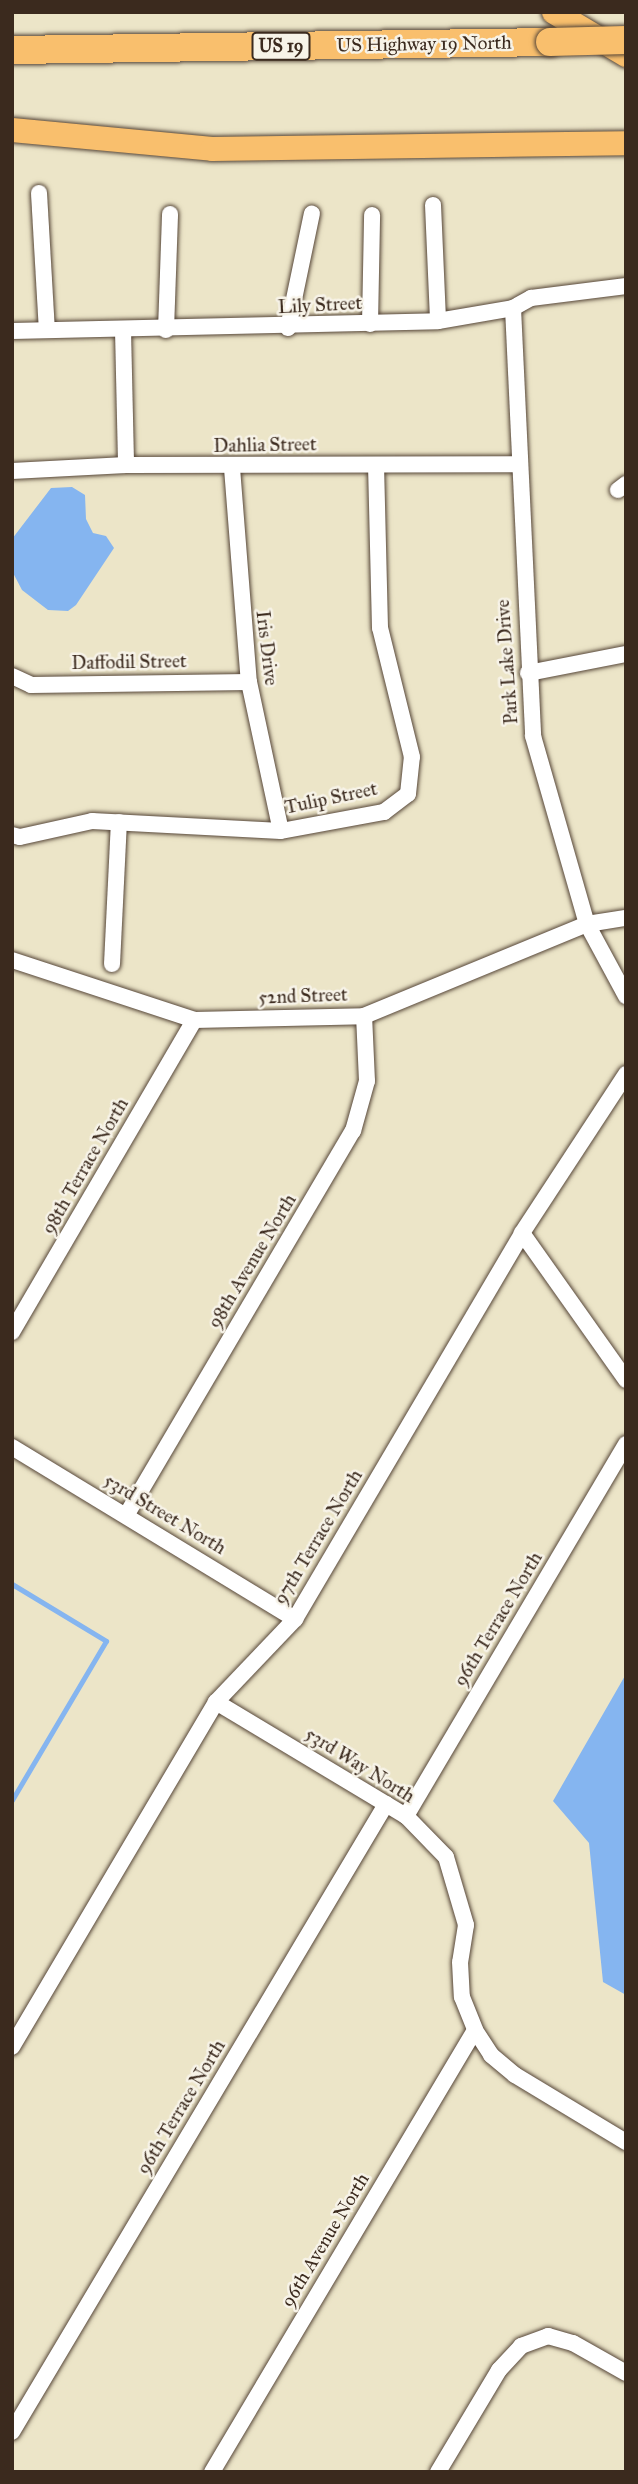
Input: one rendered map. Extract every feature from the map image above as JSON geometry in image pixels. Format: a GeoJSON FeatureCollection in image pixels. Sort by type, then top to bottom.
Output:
{"type":"FeatureCollection","features":[{"type":"Feature","properties":{"kind":"highway","name":"US Highway 19 North"},"geometry":{"type":"LineString","coordinates":[[12,50],[626,40]]}},
{"type":"Feature","properties":{"kind":"main road"},"geometry":{"type":"LineString","coordinates":[[554,12],[626,55]]}},
{"type":"Feature","properties":{"kind":"main road"},"geometry":{"type":"LineString","coordinates":[[12,130],[212,149],[626,143]]}},
{"type":"Feature","properties":{"kind":"street"},"geometry":{"type":"LineString","coordinates":[[39,193],[47,330]]}},
{"type":"Feature","properties":{"kind":"street"},"geometry":{"type":"LineString","coordinates":[[433,205],[438,321]]}},
{"type":"Feature","properties":{"kind":"street"},"geometry":{"type":"LineString","coordinates":[[288,328],[312,213]]}},
{"type":"Feature","properties":{"kind":"street"},"geometry":{"type":"LineString","coordinates":[[166,330],[170,214]]}},
{"type":"Feature","properties":{"kind":"street"},"geometry":{"type":"LineString","coordinates":[[370,324],[372,215]]}},
{"type":"Feature","properties":{"kind":"street","name":"Lily Street"},"geometry":{"type":"LineString","coordinates":[[12,331],[288,328],[438,321],[513,308],[531,298],[626,286]]}},
{"type":"Feature","properties":{"kind":"street","name":"Park Lake Drive"},"geometry":{"type":"LineString","coordinates":[[513,308],[518,464],[533,736],[587,924],[626,996]]}},
{"type":"Feature","properties":{"kind":"street"},"geometry":{"type":"LineString","coordinates":[[123,330],[126,465]]}},
{"type":"Feature","properties":{"kind":"street","name":"Dahlia Street"},"geometry":{"type":"LineString","coordinates":[[12,471],[126,465],[232,468],[518,464]]}},
{"type":"Feature","properties":{"kind":"street","name":"Tulip Street"},"geometry":{"type":"LineString","coordinates":[[12,835],[92,821],[281,831],[384,812],[408,794],[412,757],[380,628],[376,465]]}},
{"type":"Feature","properties":{"kind":"street","name":"Iris Drive"},"geometry":{"type":"LineString","coordinates":[[232,468],[249,682],[281,831]]}},
{"type":"Feature","properties":{"kind":"street"},"geometry":{"type":"LineString","coordinates":[[528,673],[626,654]]}},
{"type":"Feature","properties":{"kind":"street","name":"Daffodil Street"},"geometry":{"type":"LineString","coordinates":[[12,676],[31,685],[249,682]]}},
{"type":"Feature","properties":{"kind":"street"},"geometry":{"type":"LineString","coordinates":[[112,964],[119,822]]}},
{"type":"Feature","properties":{"kind":"street"},"geometry":{"type":"LineString","coordinates":[[587,924],[626,918]]}},
{"type":"Feature","properties":{"kind":"street","name":"52nd Street"},"geometry":{"type":"LineString","coordinates":[[12,960],[194,1020],[364,1016],[587,924]]}},
{"type":"Feature","properties":{"kind":"street","name":"98th Avenue North"},"geometry":{"type":"LineString","coordinates":[[127,1514],[353,1131],[367,1081],[364,1016]]}},
{"type":"Feature","properties":{"kind":"street","name":"98th Terrace North"},"geometry":{"type":"LineString","coordinates":[[12,1332],[194,1020]]}},
{"type":"Feature","properties":{"kind":"street","name":"97th Terrace North"},"geometry":{"type":"LineString","coordinates":[[12,2047],[216,1702],[295,1619],[522,1233],[626,1074]]}},
{"type":"Feature","properties":{"kind":"street"},"geometry":{"type":"LineString","coordinates":[[522,1233],[626,1380]]}},
{"type":"Feature","properties":{"kind":"street","name":"96th Terrace North"},"geometry":{"type":"LineString","coordinates":[[406,1816],[626,1444]]}},
{"type":"Feature","properties":{"kind":"street","name":"53rd Street North"},"geometry":{"type":"LineString","coordinates":[[12,1447],[127,1514],[295,1619]]}},
{"type":"Feature","properties":{"kind":"street","name":"53rd Way North"},"geometry":{"type":"LineString","coordinates":[[216,1702],[406,1816],[446,1857],[458,1890],[466,1925],[460,1962],[461,1997],[475,2030],[491,2055],[515,2075],[626,2141]]}},
{"type":"Feature","properties":{"kind":"street","name":"96th Terrace North"},"geometry":{"type":"LineString","coordinates":[[12,2432],[386,1804]]}},
{"type":"Feature","properties":{"kind":"street","name":"96th Avenue North"},"geometry":{"type":"LineString","coordinates":[[212,2472],[475,2030]]}},
{"type":"Feature","properties":{"kind":"street"},"geometry":{"type":"LineString","coordinates":[[438,2472],[499,2370],[521,2346],[548,2336],[626,2373]]}},
{"type":"Feature","properties":{"kind":"water"},"geometry":{"type":"Polygon","coordinates":[[[72,487],[85,495],[86,519],[93,533],[106,536],[114,548],[76,605],[68,611],[48,610],[22,590],[12,571],[12,539],[51,488],[72,487]]]}},
{"type":"Feature","properties":{"kind":"water"},"geometry":{"type":"Polygon","coordinates":[[[626,1674],[626,1995],[603,1982],[589,1843],[553,1801],[626,1674]]]}},
{"type":"Feature","properties":{"kind":"waterway"},"geometry":{"type":"LineString","coordinates":[[12,1584],[106,1641],[12,1800]]}}]}
